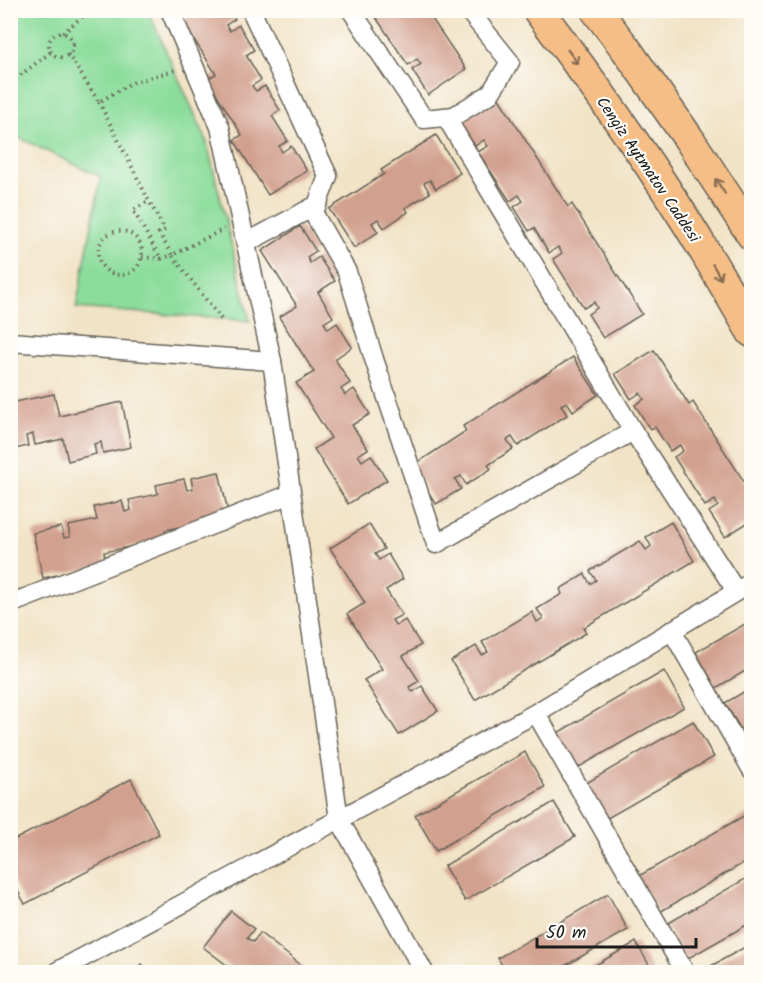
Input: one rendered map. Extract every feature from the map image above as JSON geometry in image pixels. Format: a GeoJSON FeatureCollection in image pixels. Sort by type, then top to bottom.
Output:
{"type":"FeatureCollection","features":[{"type":"Feature","properties":{"kind":"main road","name":"Cengiz Aytmatov Caddesi"},"geometry":{"type":"LineString","coordinates":[[538,10],[650,168],[707,255],[752,332]]}},
{"type":"Feature","properties":{"kind":"main road"},"geometry":{"type":"LineString","coordinates":[[596,10],[683,130],[752,235]]}},
{"type":"Feature","properties":{"kind":"street"},"geometry":{"type":"LineString","coordinates":[[170,10],[220,127],[272,362],[339,819],[424,972]]}},
{"type":"Feature","properties":{"kind":"street"},"geometry":{"type":"LineString","coordinates":[[246,243],[317,205],[328,176],[251,10]]}},
{"type":"Feature","properties":{"kind":"street"},"geometry":{"type":"LineString","coordinates":[[351,10],[424,119],[454,116],[490,94],[510,62],[468,10]]}},
{"type":"Feature","properties":{"kind":"street"},"geometry":{"type":"LineString","coordinates":[[446,117],[633,431],[736,591]]}},
{"type":"Feature","properties":{"kind":"street"},"geometry":{"type":"LineString","coordinates":[[311,209],[347,272],[436,544],[633,431]]}},
{"type":"Feature","properties":{"kind":"street"},"geometry":{"type":"LineString","coordinates":[[10,342],[272,362]]}},
{"type":"Feature","properties":{"kind":"street"},"geometry":{"type":"LineString","coordinates":[[10,604],[291,494]]}},
{"type":"Feature","properties":{"kind":"street"},"geometry":{"type":"LineString","coordinates":[[56,972],[536,713],[752,582]]}},
{"type":"Feature","properties":{"kind":"street"},"geometry":{"type":"LineString","coordinates":[[672,631],[752,770]]}},
{"type":"Feature","properties":{"kind":"street"},"geometry":{"type":"LineString","coordinates":[[536,713],[685,972]]}},
{"type":"Feature","properties":{"kind":"path"},"geometry":{"type":"LineString","coordinates":[[62,34],[90,10]]}},
{"type":"Feature","properties":{"kind":"path"},"geometry":{"type":"LineString","coordinates":[[55,35],[66,35],[72,40],[72,48],[68,54],[61,57],[51,52],[50,41],[55,35]]}},
{"type":"Feature","properties":{"kind":"path"},"geometry":{"type":"LineString","coordinates":[[10,80],[14,80],[51,52]]}},
{"type":"Feature","properties":{"kind":"path"},"geometry":{"type":"LineString","coordinates":[[68,54],[99,102],[165,230],[159,233],[172,255],[221,319]]}},
{"type":"Feature","properties":{"kind":"path"},"geometry":{"type":"LineString","coordinates":[[99,102],[131,83],[175,70]]}},
{"type":"Feature","properties":{"kind":"path"},"geometry":{"type":"LineString","coordinates":[[149,201],[133,210],[161,259]]}},
{"type":"Feature","properties":{"kind":"path"},"geometry":{"type":"LineString","coordinates":[[142,257],[161,259],[227,227]]}},
{"type":"Feature","properties":{"kind":"path"},"geometry":{"type":"LineString","coordinates":[[124,231],[136,238],[142,250],[142,257],[135,270],[128,274],[113,274],[101,265],[98,250],[110,233],[124,231]]}},
{"type":"Feature","properties":{"kind":"green space"},"geometry":{"type":"Polygon","coordinates":[[[11,10],[148,11],[206,139],[250,321],[76,308],[101,177],[11,134],[11,10]]]}},
{"type":"Feature","properties":{"kind":"building"},"geometry":{"type":"Polygon","coordinates":[[[188,10],[230,10],[235,19],[226,25],[230,31],[239,25],[254,50],[246,55],[261,80],[252,86],[256,91],[265,86],[280,110],[272,116],[288,141],[279,146],[282,152],[291,146],[307,171],[268,195],[234,140],[242,135],[207,79],[216,74],[181,19],[190,13],[188,10]]]}},
{"type":"Feature","properties":{"kind":"building"},"geometry":{"type":"Polygon","coordinates":[[[384,10],[426,10],[466,69],[428,95],[412,70],[421,64],[417,59],[408,65],[375,16],[384,10]]]}},
{"type":"Feature","properties":{"kind":"building"},"geometry":{"type":"Polygon","coordinates":[[[498,97],[568,207],[572,204],[642,314],[603,338],[588,314],[597,308],[594,302],[584,308],[553,259],[562,253],[558,247],[549,253],[534,228],[529,231],[514,207],[523,201],[519,195],[510,201],[478,152],[488,146],[484,140],[475,146],[459,121],[498,97]]]}},
{"type":"Feature","properties":{"kind":"building"},"geometry":{"type":"Polygon","coordinates":[[[436,135],[460,173],[436,189],[430,180],[424,183],[430,193],[405,208],[408,212],[384,228],[378,219],[372,223],[378,232],[354,248],[329,209],[384,174],[381,170],[436,135]]]}},
{"type":"Feature","properties":{"kind":"building"},"geometry":{"type":"Polygon","coordinates":[[[300,226],[316,251],[307,257],[310,263],[319,257],[335,281],[318,292],[333,317],[324,323],[328,329],[337,323],[352,347],[335,359],[350,383],[341,389],[345,395],[354,389],[370,414],[352,425],[368,449],[358,455],[362,461],[371,455],[387,480],[348,504],[314,449],[331,438],[296,383],[314,372],[279,317],[297,306],[262,251],[300,226]]]}},
{"type":"Feature","properties":{"kind":"building"},"geometry":{"type":"Polygon","coordinates":[[[654,350],[689,405],[693,402],[752,494],[752,520],[725,537],[709,512],[718,506],[715,500],[705,506],[674,457],[683,451],[680,445],[670,451],[655,427],[650,429],[635,405],[644,399],[640,393],[631,399],[615,374],[654,350]]]}},
{"type":"Feature","properties":{"kind":"building"},"geometry":{"type":"Polygon","coordinates":[[[573,357],[598,395],[573,411],[567,402],[561,405],[567,415],[518,446],[512,437],[507,440],[513,449],[488,465],[491,469],[466,485],[461,476],[455,479],[461,489],[436,504],[412,466],[466,431],[463,426],[573,357]]]}},
{"type":"Feature","properties":{"kind":"building"},"geometry":{"type":"Polygon","coordinates":[[[54,394],[59,416],[122,402],[131,447],[103,453],[101,442],[94,444],[96,454],[68,461],[63,439],[35,445],[33,434],[26,436],[28,446],[10,450],[10,403],[54,394]]]}},
{"type":"Feature","properties":{"kind":"building"},"geometry":{"type":"Polygon","coordinates":[[[219,472],[229,516],[165,530],[167,539],[104,552],[106,565],[43,578],[33,533],[61,527],[64,538],[70,537],[68,526],[97,520],[94,507],[122,501],[125,512],[131,510],[129,500],[158,494],[156,485],[184,479],[187,490],[193,489],[191,478],[219,472]]]}},
{"type":"Feature","properties":{"kind":"building"},"geometry":{"type":"Polygon","coordinates":[[[671,522],[694,561],[583,628],[586,633],[475,700],[451,661],[476,646],[482,655],[488,652],[482,642],[532,612],[537,622],[543,618],[537,609],[562,594],[560,589],[585,574],[590,584],[596,580],[590,571],[640,541],[646,550],[651,546],[646,537],[671,522]]]}},
{"type":"Feature","properties":{"kind":"building"},"geometry":{"type":"Polygon","coordinates":[[[369,524],[384,549],[375,554],[379,560],[388,554],[403,579],[386,590],[402,615],[392,620],[396,626],[405,620],[421,645],[403,656],[419,681],[409,687],[413,692],[422,686],[438,711],[399,735],[364,680],[382,669],[347,614],[365,603],[330,548],[369,524]]]}},
{"type":"Feature","properties":{"kind":"building"},"geometry":{"type":"Polygon","coordinates":[[[752,620],[752,667],[716,688],[696,652],[752,620]]]}},
{"type":"Feature","properties":{"kind":"building"},"geometry":{"type":"Polygon","coordinates":[[[664,671],[684,707],[574,770],[554,735],[664,671]]]}},
{"type":"Feature","properties":{"kind":"building"},"geometry":{"type":"Polygon","coordinates":[[[752,687],[752,735],[746,738],[725,703],[752,687]]]}},
{"type":"Feature","properties":{"kind":"building"},"geometry":{"type":"Polygon","coordinates":[[[693,721],[714,757],[604,820],[583,785],[693,721]]]}},
{"type":"Feature","properties":{"kind":"building"},"geometry":{"type":"Polygon","coordinates":[[[525,752],[545,787],[436,851],[415,815],[525,752]]]}},
{"type":"Feature","properties":{"kind":"building"},"geometry":{"type":"Polygon","coordinates":[[[131,779],[159,834],[25,904],[10,876],[10,842],[131,779]]]}},
{"type":"Feature","properties":{"kind":"building"},"geometry":{"type":"Polygon","coordinates":[[[554,802],[575,837],[465,901],[444,866],[554,802]]]}},
{"type":"Feature","properties":{"kind":"building"},"geometry":{"type":"Polygon","coordinates":[[[747,814],[752,822],[752,858],[658,913],[637,877],[747,814]]]}},
{"type":"Feature","properties":{"kind":"building"},"geometry":{"type":"Polygon","coordinates":[[[752,875],[752,922],[685,960],[665,925],[752,875]]]}},
{"type":"Feature","properties":{"kind":"building"},"geometry":{"type":"Polygon","coordinates":[[[608,894],[628,930],[554,972],[506,972],[498,958],[608,894]]]}},
{"type":"Feature","properties":{"kind":"building"},"geometry":{"type":"Polygon","coordinates":[[[231,911],[254,929],[247,938],[253,942],[260,933],[306,969],[303,972],[236,972],[203,947],[231,911]]]}},
{"type":"Feature","properties":{"kind":"building"},"geometry":{"type":"Polygon","coordinates":[[[636,942],[653,972],[583,972],[599,963],[636,942]]]}},
{"type":"Feature","properties":{"kind":"building"},"geometry":{"type":"Polygon","coordinates":[[[752,943],[752,972],[700,972],[731,955],[752,943]]]}},
{"type":"Feature","properties":{"kind":"building"},"geometry":{"type":"Polygon","coordinates":[[[141,964],[153,972],[134,972],[141,964]]]}}]}
